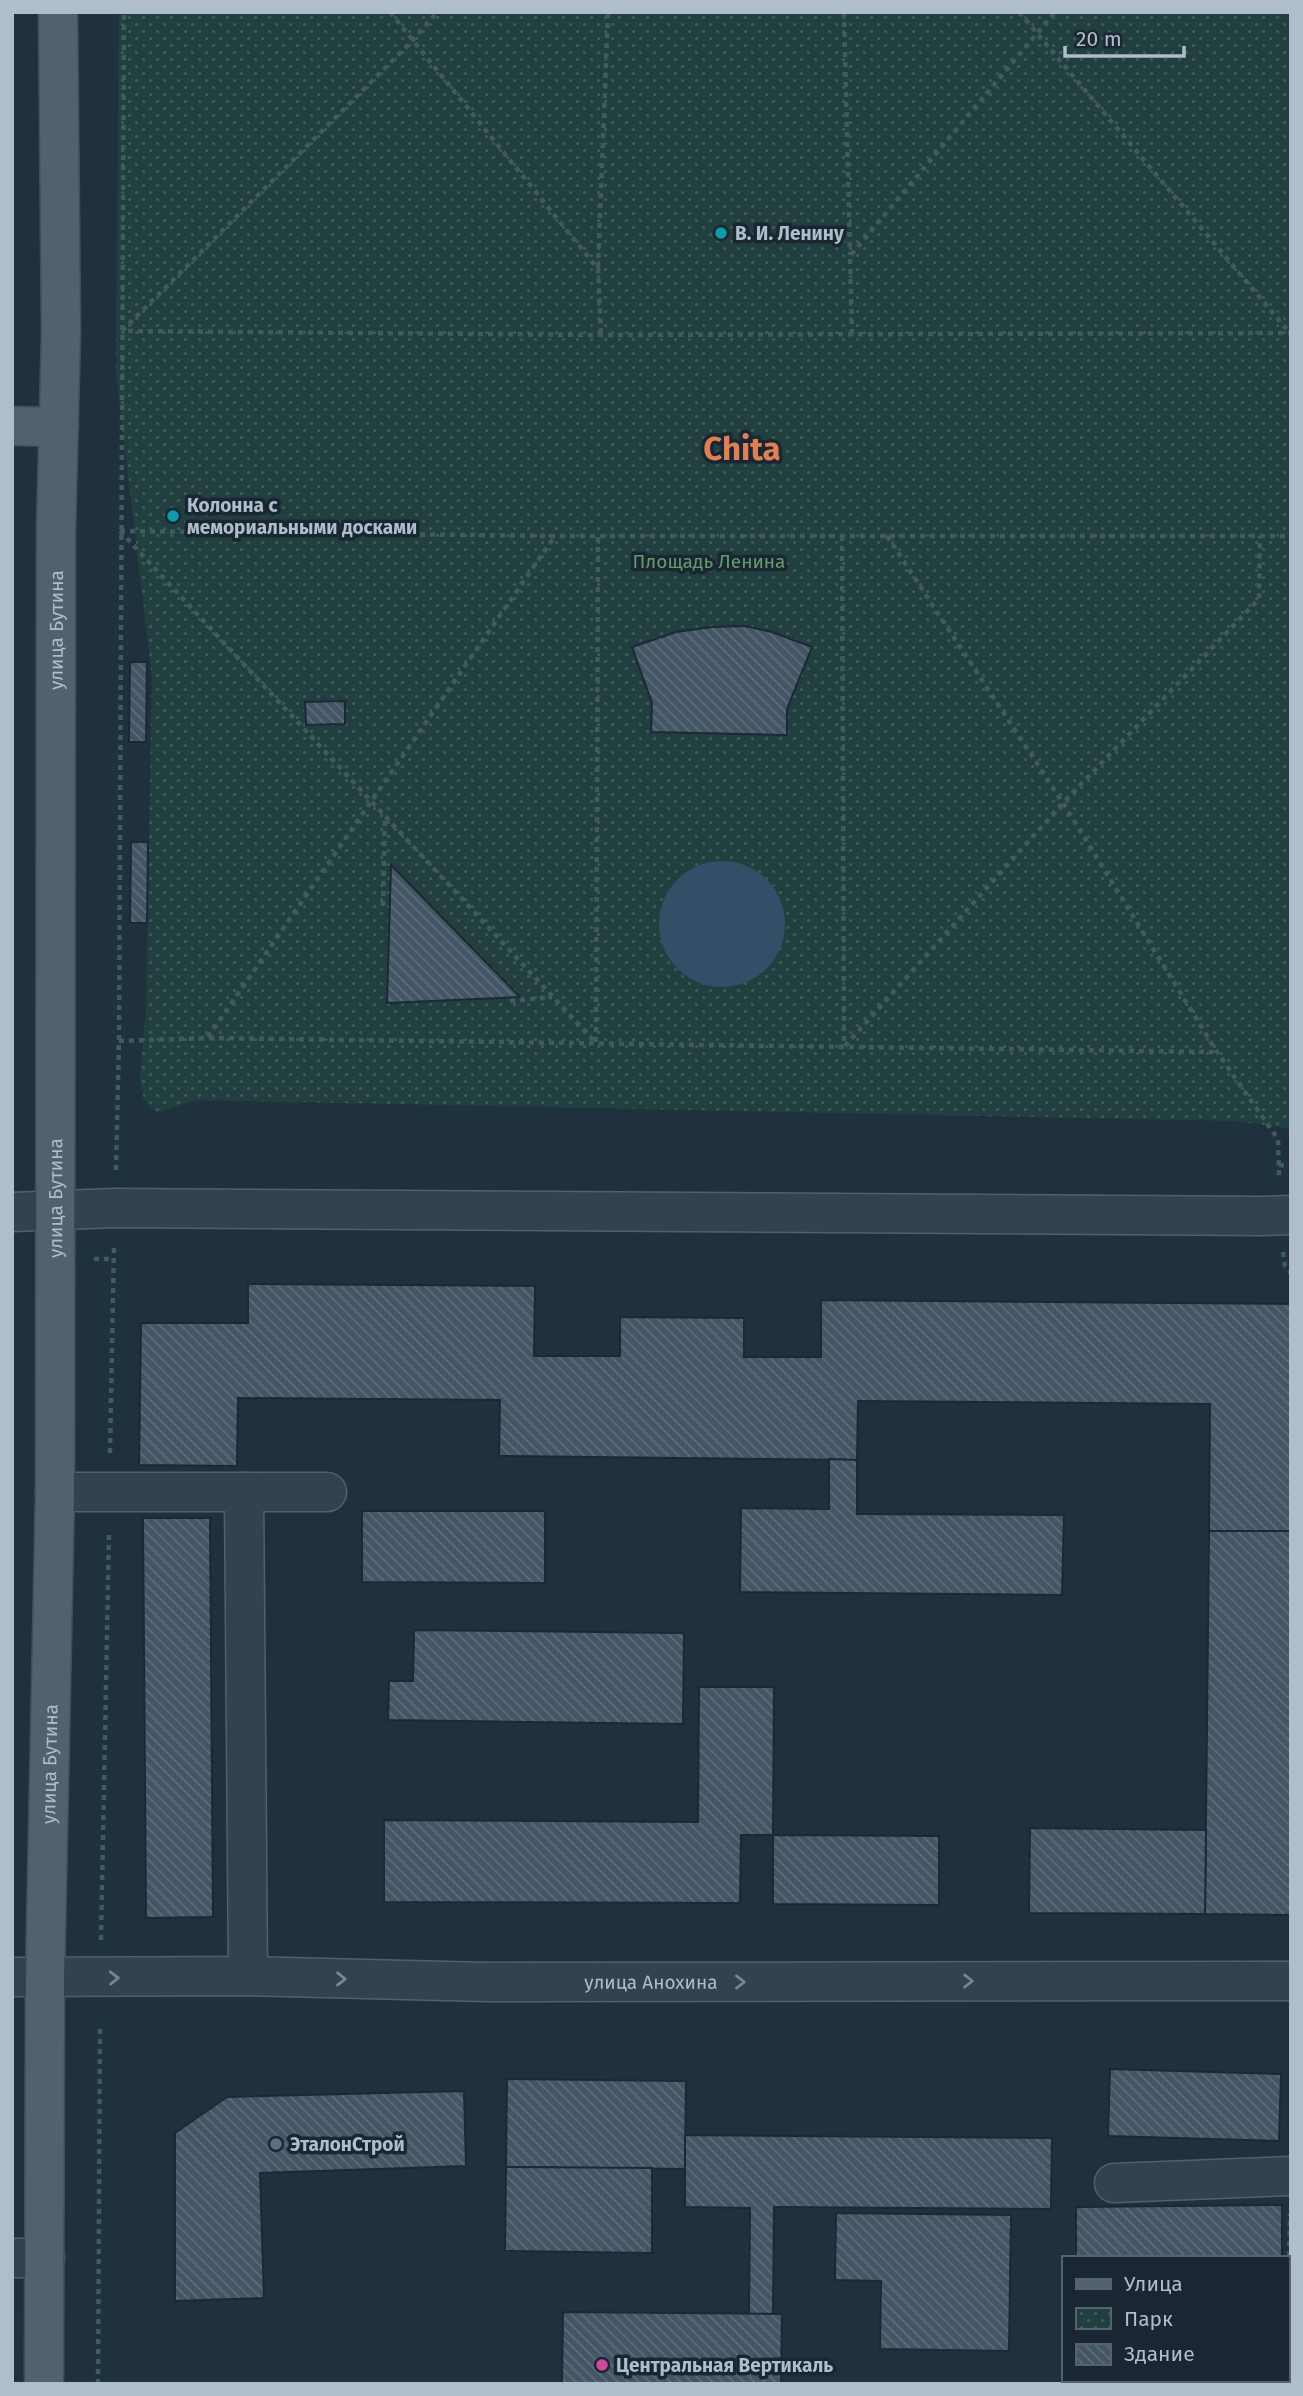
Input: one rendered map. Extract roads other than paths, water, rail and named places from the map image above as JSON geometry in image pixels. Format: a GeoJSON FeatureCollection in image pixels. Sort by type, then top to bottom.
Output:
{"type":"FeatureCollection","features":[{"type":"Feature","properties":{"kind":"main road","name":"улица Бутина"},"geometry":{"type":"LineString","coordinates":[[44,2384],[29,2258],[29,1978],[55,1492],[56,530],[61,333],[58,12]]}},
{"type":"Feature","properties":{"kind":"main road"},"geometry":{"type":"LineString","coordinates":[[12,426],[59,427]]}},
{"type":"Feature","properties":{"kind":"street"},"geometry":{"type":"LineString","coordinates":[[12,1213],[115,1208],[1220,1216],[1291,1214]]}},
{"type":"Feature","properties":{"kind":"street"},"geometry":{"type":"LineString","coordinates":[[55,1492],[327,1492]]}},
{"type":"Feature","properties":{"kind":"street"},"geometry":{"type":"LineString","coordinates":[[244,1492],[248,1976]]}},
{"type":"Feature","properties":{"kind":"street","name":"улица Анохина"},"geometry":{"type":"LineString","coordinates":[[29,1978],[248,1976],[487,1982],[1291,1981]]}},
{"type":"Feature","properties":{"kind":"street"},"geometry":{"type":"LineString","coordinates":[[1114,2183],[1291,2176]]}},
{"type":"Feature","properties":{"kind":"water"},"geometry":{"type":"Polygon","coordinates":[[[722,861],[746,866],[767,879],[780,900],[785,924],[780,948],[767,969],[746,982],[722,987],[698,982],[677,969],[664,948],[659,924],[664,900],[677,879],[698,866],[722,861]]]}},
{"type":"Feature","properties":{"kind":"place","name":"В. И. Ленину"},"geometry":{"type":"Point","coordinates":[721,233]}},
{"type":"Feature","properties":{"kind":"place","name":"Колонна с мемориальными досками"},"geometry":{"type":"Point","coordinates":[173,516]}},
{"type":"Feature","properties":{"kind":"place","name":"ЭталонСтрой"},"geometry":{"type":"Point","coordinates":[276,2144]}},
{"type":"Feature","properties":{"kind":"place","name":"Центральная Вертикаль"},"geometry":{"type":"Point","coordinates":[602,2365]}},
{"type":"Feature","properties":{"kind":"district","name":"Chita"},"geometry":{"type":"Point","coordinates":[742,449]}},
{"type":"Feature","properties":{"kind":"park label","name":"Площадь Ленина"},"geometry":{"type":"Point","coordinates":[709,561]}}]}
